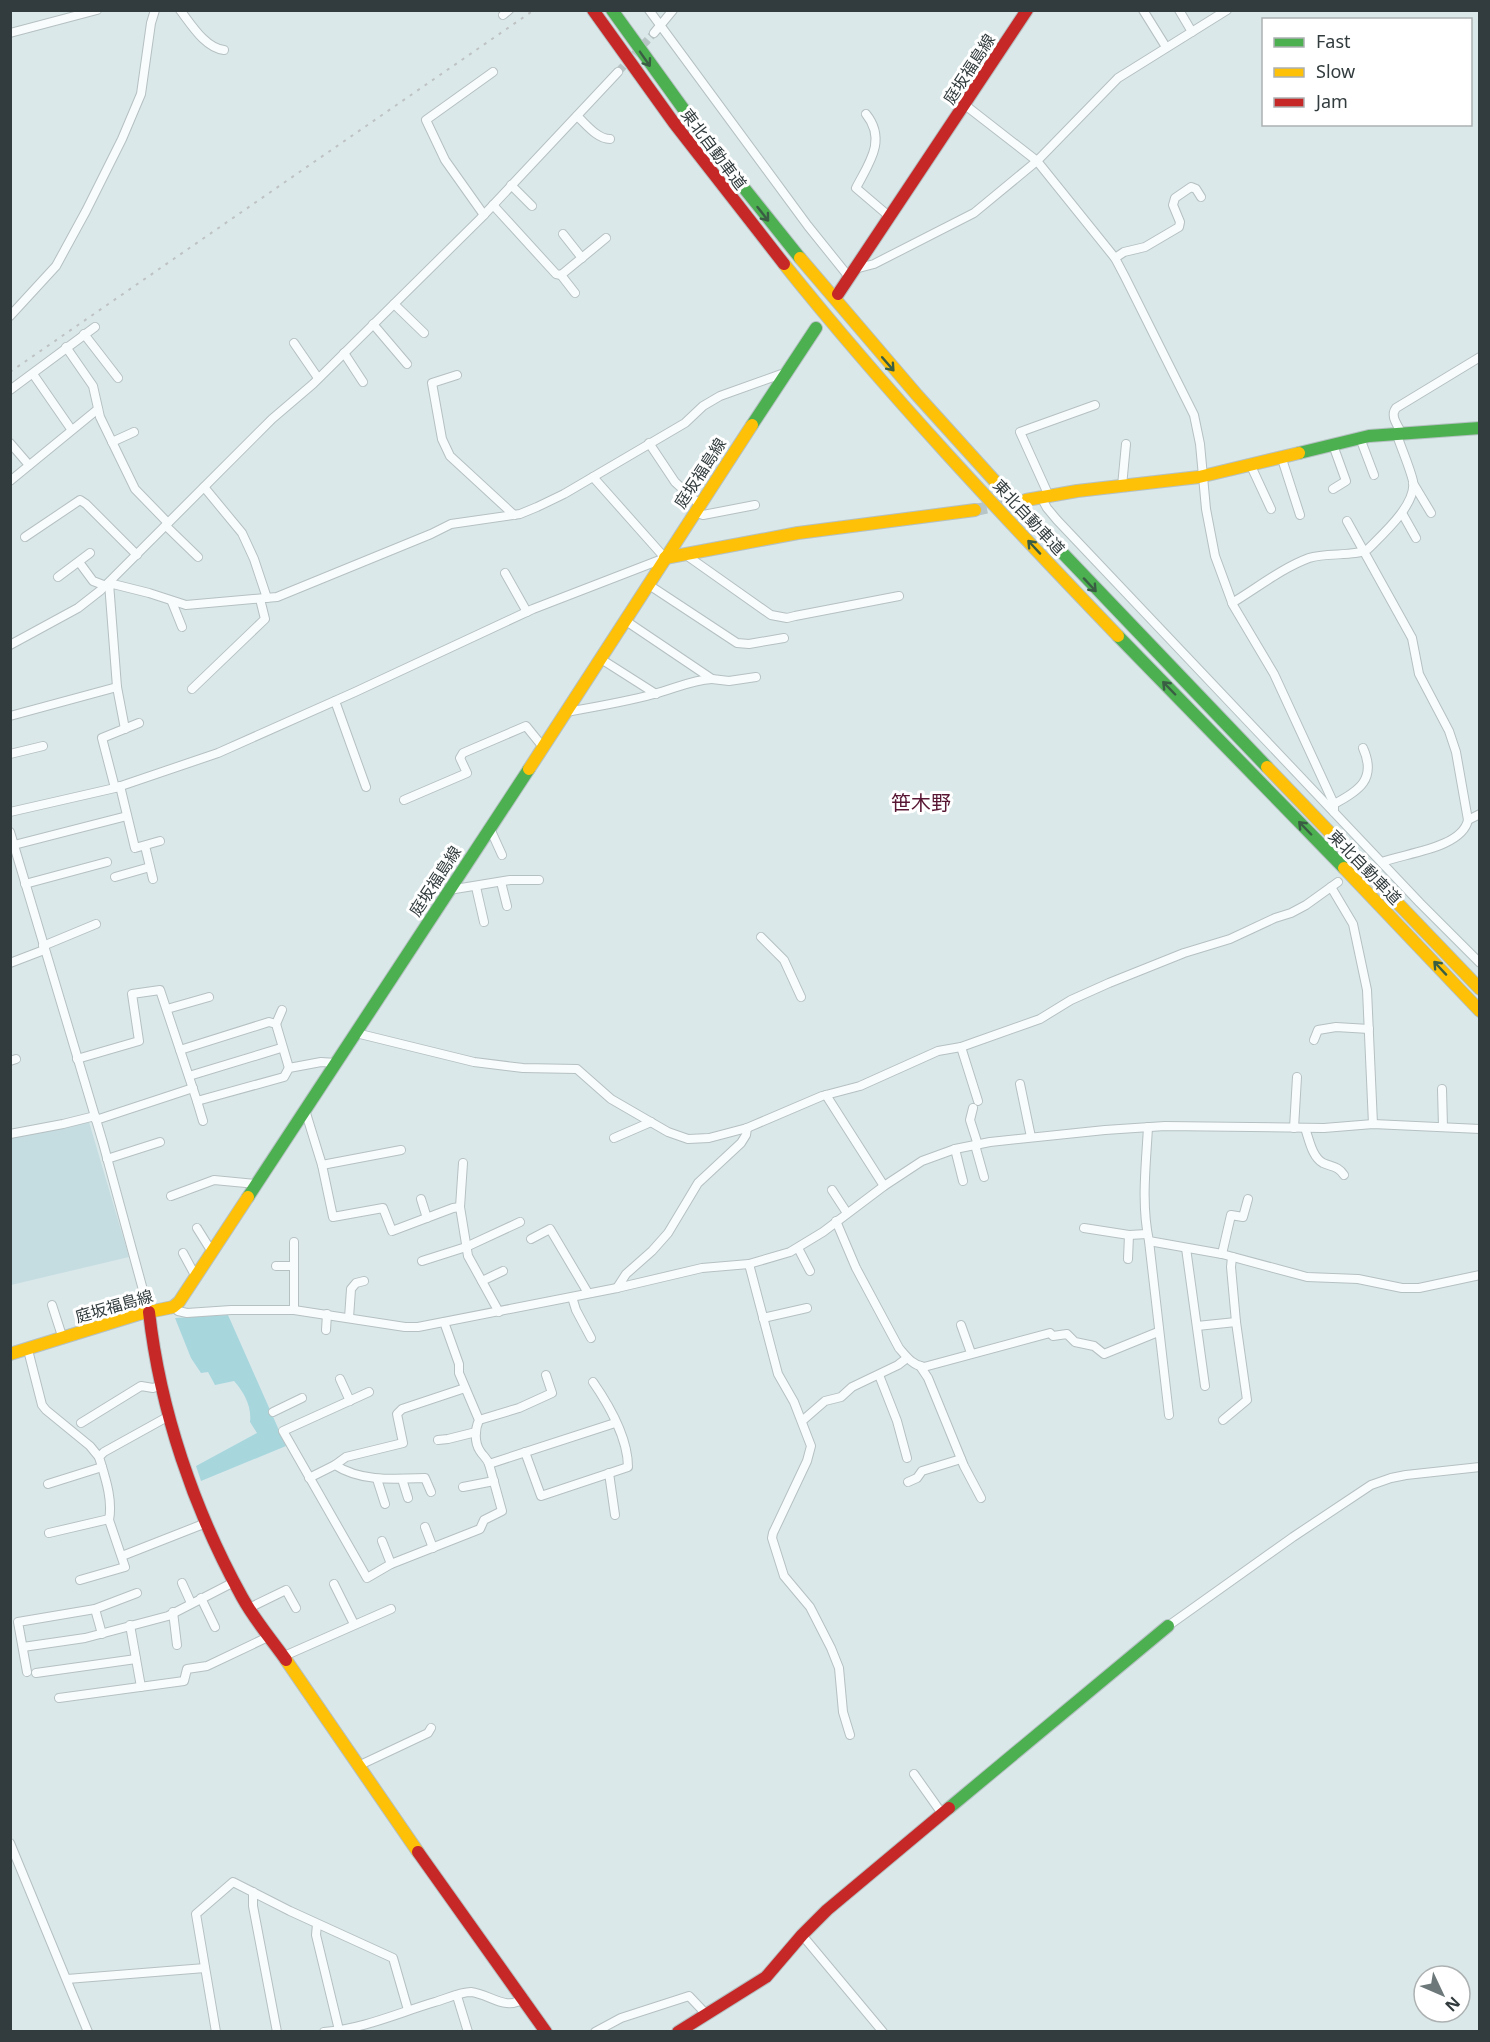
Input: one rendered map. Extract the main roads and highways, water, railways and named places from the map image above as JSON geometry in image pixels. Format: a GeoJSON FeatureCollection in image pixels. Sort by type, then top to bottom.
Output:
{"type":"FeatureCollection","features":[{"type":"Feature","properties":{"kind":"main road","name":"東北自動車道"},"geometry":{"type":"LineString","coordinates":[[593,10],[697,155],[818,306],[893,393],[1024,537],[1479,1011]]}},
{"type":"Feature","properties":{"kind":"main road","name":"東北自動車道"},"geometry":{"type":"LineString","coordinates":[[612,10],[710,147],[827,293],[896,373],[1037,529],[1479,989]]}},
{"type":"Feature","properties":{"kind":"main road","name":"庭坂福島線"},"geometry":{"type":"LineString","coordinates":[[838,294],[1027,10]]}},
{"type":"Feature","properties":{"kind":"main road","name":"庭坂福島線"},"geometry":{"type":"LineString","coordinates":[[10,1354],[149,1312],[173,1307],[179,1302],[256,1180],[356,1033],[626,621],[696,508],[816,328]]}},
{"type":"Feature","properties":{"kind":"main road"},"geometry":{"type":"LineString","coordinates":[[1026,500],[1203,477],[1360,438],[1398,432],[1479,428]]}},
{"type":"Feature","properties":{"kind":"main road"},"geometry":{"type":"LineString","coordinates":[[665,558],[798,533],[975,510]]}},
{"type":"Feature","properties":{"kind":"main road"},"geometry":{"type":"LineString","coordinates":[[149,1312],[169,1416],[206,1523],[234,1582],[268,1637],[546,2031]]}},
{"type":"Feature","properties":{"kind":"main road"},"geometry":{"type":"LineString","coordinates":[[678,2031],[766,1977],[827,1910],[1168,1626]]}},
{"type":"Feature","properties":{"kind":"tunnel"},"geometry":{"type":"LineString","coordinates":[[618,72],[654,33]]}},
{"type":"Feature","properties":{"kind":"tunnel"},"geometry":{"type":"LineString","coordinates":[[975,510],[1021,501]]}},
{"type":"Feature","properties":{"kind":"railway"},"geometry":{"type":"LineString","coordinates":[[10,372],[534,10]]}},
{"type":"Feature","properties":{"kind":"district","name":"笹木野"},"geometry":{"type":"Point","coordinates":[921,803]}}]}
